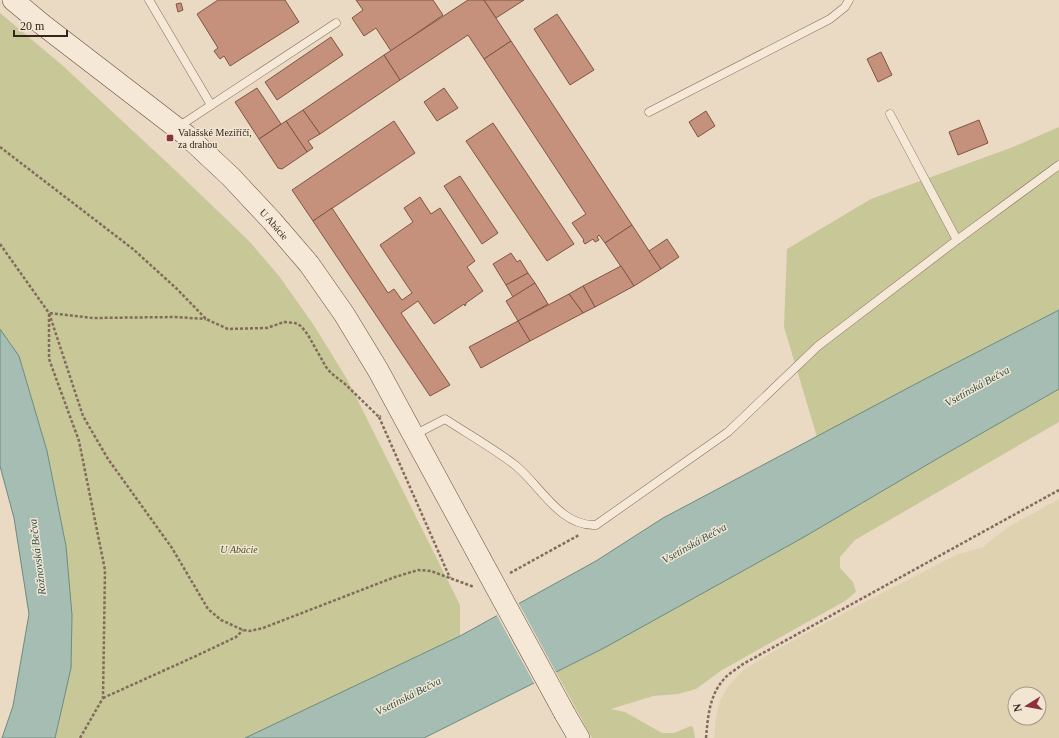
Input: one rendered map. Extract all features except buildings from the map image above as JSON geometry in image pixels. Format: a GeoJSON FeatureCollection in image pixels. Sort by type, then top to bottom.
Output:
{"type":"FeatureCollection","features":[{"type":"Feature","properties":{"kind":"main road","name":"U Abácie"},"geometry":{"type":"LineString","coordinates":[[13,0],[42,25],[177,128],[231,176],[309,264],[344,314],[378,370],[579,738]]}},
{"type":"Feature","properties":{"kind":"lane"},"geometry":{"type":"LineString","coordinates":[[149,0],[211,105]]}},
{"type":"Feature","properties":{"kind":"lane"},"geometry":{"type":"LineString","coordinates":[[649,112],[830,19],[845,7],[849,0]]}},
{"type":"Feature","properties":{"kind":"lane"},"geometry":{"type":"LineString","coordinates":[[177,128],[336,23]]}},
{"type":"Feature","properties":{"kind":"lane"},"geometry":{"type":"LineString","coordinates":[[890,114],[957,240]]}},
{"type":"Feature","properties":{"kind":"lane"},"geometry":{"type":"LineString","coordinates":[[413,435],[445,420],[514,464],[526,474],[564,515],[586,526],[596,525],[728,432],[818,346],[957,240],[1059,165]]}},
{"type":"Feature","properties":{"kind":"path"},"geometry":{"type":"LineString","coordinates":[[0,147],[133,249],[177,289],[206,320]]}},
{"type":"Feature","properties":{"kind":"path"},"geometry":{"type":"LineString","coordinates":[[0,244],[49,313],[83,416],[108,459],[172,548],[208,609],[221,620],[243,630],[263,628],[395,577],[418,570],[431,572],[474,586],[481,586]]}},
{"type":"Feature","properties":{"kind":"path"},"geometry":{"type":"LineString","coordinates":[[49,313],[93,318],[175,317],[206,320],[228,329],[267,328],[284,322],[295,323],[301,326],[331,373],[345,384],[379,417],[450,578]]}},
{"type":"Feature","properties":{"kind":"path"},"geometry":{"type":"LineString","coordinates":[[49,313],[49,359],[79,441],[105,570],[103,698],[80,738]]}},
{"type":"Feature","properties":{"kind":"path"},"geometry":{"type":"LineString","coordinates":[[379,417],[400,411]]}},
{"type":"Feature","properties":{"kind":"path"},"geometry":{"type":"LineString","coordinates":[[706,738],[710,706],[714,692],[724,679],[743,664],[1059,490]]}},
{"type":"Feature","properties":{"kind":"path"},"geometry":{"type":"LineString","coordinates":[[504,576],[596,525]]}},
{"type":"Feature","properties":{"kind":"path"},"geometry":{"type":"LineString","coordinates":[[103,698],[236,637],[243,630]]}},
{"type":"Feature","properties":{"kind":"shaded area"},"geometry":{"type":"Polygon","coordinates":[[[1059,499],[1059,738],[714,738],[716,717],[720,700],[727,688],[742,671],[774,651],[855,607],[956,555],[983,547],[1008,527],[1059,499]]]}},
{"type":"Feature","properties":{"kind":"green space","name":"U Abácie"},"geometry":{"type":"Polygon","coordinates":[[[0,13],[62,65],[175,170],[249,241],[279,276],[313,324],[347,379],[460,605],[460,636],[245,738],[55,738],[71,668],[72,615],[66,546],[47,451],[19,356],[0,329],[0,13]]]}},
{"type":"Feature","properties":{"kind":"green space"},"geometry":{"type":"Polygon","coordinates":[[[1059,127],[1059,310],[923,380],[817,437],[784,327],[787,249],[871,199],[1013,147],[1059,127]]]}},
{"type":"Feature","properties":{"kind":"green space"},"geometry":{"type":"Polygon","coordinates":[[[1059,389],[1059,422],[855,540],[840,557],[840,568],[853,582],[856,592],[845,601],[722,670],[696,689],[678,694],[653,696],[611,709],[625,712],[662,733],[674,733],[691,726],[693,727],[695,738],[592,738],[556,672],[1059,389]]]}},
{"type":"Feature","properties":{"kind":"water","name":"Vsetínská Bečva"},"geometry":{"type":"Polygon","coordinates":[[[1059,310],[1059,389],[804,537],[604,648],[424,738],[245,738],[460,636],[596,561],[663,518],[923,380],[1059,310]]]}},
{"type":"Feature","properties":{"kind":"water","name":"Rožnovská Bečva"},"geometry":{"type":"Polygon","coordinates":[[[0,329],[19,356],[47,451],[66,546],[72,615],[71,668],[55,738],[2,738],[13,706],[29,614],[14,518],[0,466],[0,329]]]}},
{"type":"Feature","properties":{"kind":"pier"},"geometry":{"type":"Polygon","coordinates":[[[518,602],[557,674],[535,685],[496,614],[518,602]]]}},
{"type":"Feature","properties":{"kind":"place","name":"Valašské Meziříčí, za drahou"},"geometry":{"type":"Point","coordinates":[170,138]}}]}
